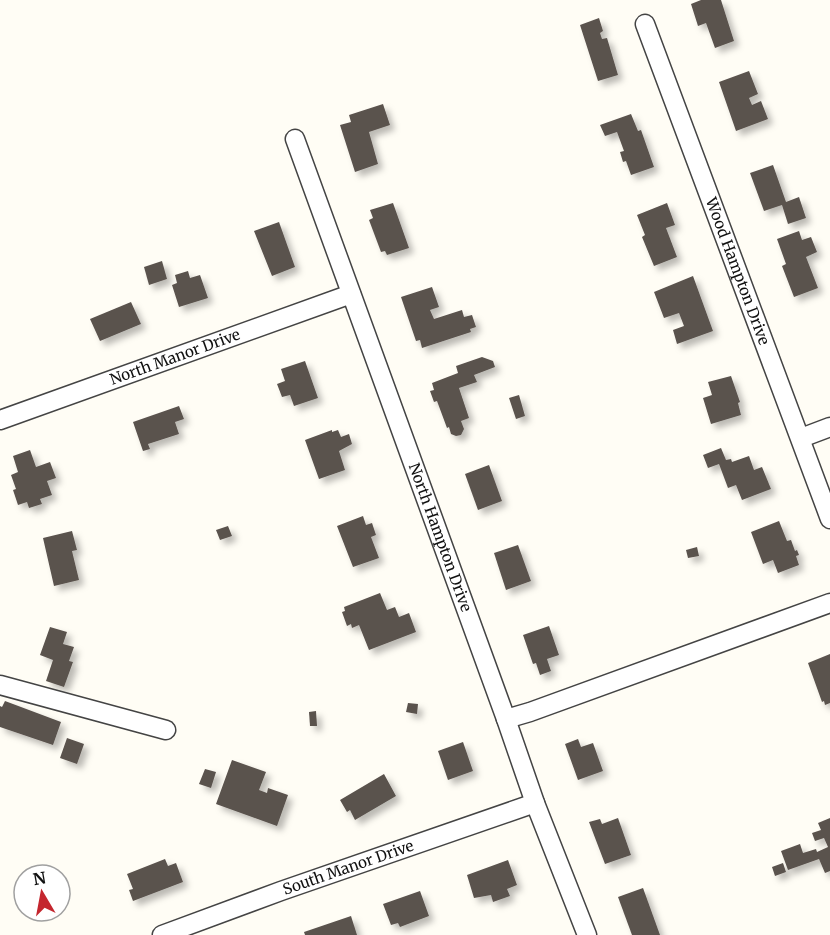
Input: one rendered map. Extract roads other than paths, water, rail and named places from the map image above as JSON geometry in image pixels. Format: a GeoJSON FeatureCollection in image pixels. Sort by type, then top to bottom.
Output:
{"type":"FeatureCollection","features":[{"type":"Feature","properties":{"kind":"street","name":"Wood Hampton Drive"},"geometry":{"type":"LineString","coordinates":[[645,24],[830,519]]}},
{"type":"Feature","properties":{"kind":"street","name":"North Hampton Drive"},"geometry":{"type":"LineString","coordinates":[[295,139],[535,803],[587,935]]}},
{"type":"Feature","properties":{"kind":"street","name":"North Manor Drive"},"geometry":{"type":"LineString","coordinates":[[0,420],[351,294]]}},
{"type":"Feature","properties":{"kind":"street"},"geometry":{"type":"LineString","coordinates":[[801,438],[830,427]]}},
{"type":"Feature","properties":{"kind":"street"},"geometry":{"type":"LineString","coordinates":[[506,719],[830,603]]}},
{"type":"Feature","properties":{"kind":"street"},"geometry":{"type":"LineString","coordinates":[[0,685],[166,730]]}},
{"type":"Feature","properties":{"kind":"street","name":"South Manor Drive"},"geometry":{"type":"LineString","coordinates":[[162,935],[535,803]]}}]}
